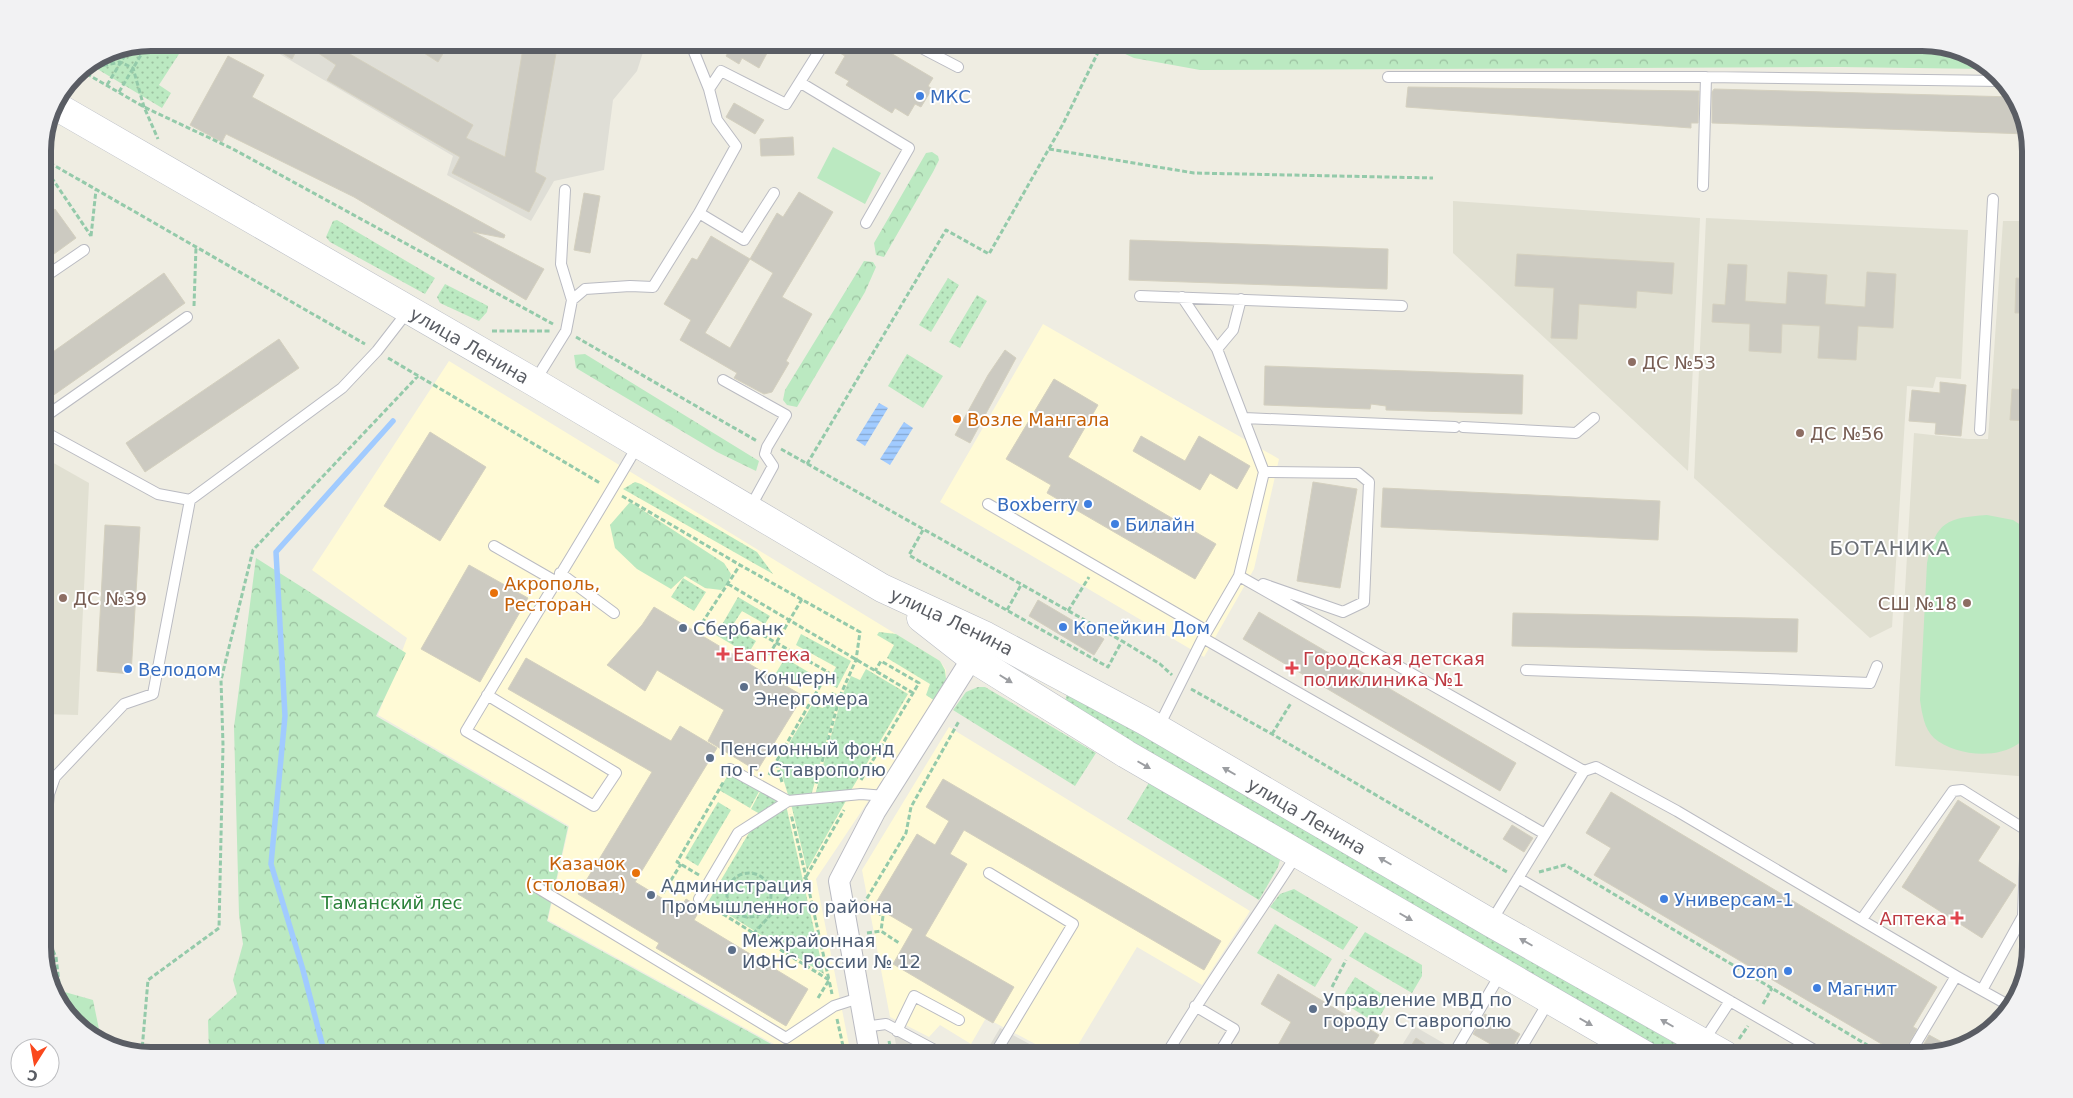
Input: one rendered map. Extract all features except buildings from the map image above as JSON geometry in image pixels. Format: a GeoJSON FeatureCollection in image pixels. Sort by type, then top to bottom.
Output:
{"type":"FeatureCollection","features":[{"type":"Feature","properties":{"kind":"main road","name":"улица Ленина"},"geometry":{"type":"LineString","coordinates":[[61,109],[534,382],[882,588],[979,647],[1126,754],[1629,1047]]}},
{"type":"Feature","properties":{"kind":"main road","name":"улица Ленина"},"geometry":{"type":"LineString","coordinates":[[979,647],[1158,729],[1491,923],[1709,1047]]}},
{"type":"Feature","properties":{"kind":"street"},"geometry":{"type":"LineString","coordinates":[[868,1047],[839,881],[885,796],[979,647]]}},
{"type":"Feature","properties":{"kind":"lane"},"geometry":{"type":"LineString","coordinates":[[572,300],[585,289],[630,286],[653,287],[699,213],[736,146],[717,120],[709,89],[694,51]]}},
{"type":"Feature","properties":{"kind":"lane"},"geometry":{"type":"LineString","coordinates":[[709,89],[721,71],[786,104],[820,51]]}},
{"type":"Feature","properties":{"kind":"lane"},"geometry":{"type":"LineString","coordinates":[[928,51],[958,66]]}},
{"type":"Feature","properties":{"kind":"lane"},"geometry":{"type":"LineString","coordinates":[[1388,77],[1706,77],[1993,81]]}},
{"type":"Feature","properties":{"kind":"lane"},"geometry":{"type":"LineString","coordinates":[[1702,186],[1706,77]]}},
{"type":"Feature","properties":{"kind":"lane"},"geometry":{"type":"LineString","coordinates":[[801,83],[909,148],[866,223]]}},
{"type":"Feature","properties":{"kind":"lane"},"geometry":{"type":"LineString","coordinates":[[534,382],[566,330],[572,300],[561,264],[566,190]]}},
{"type":"Feature","properties":{"kind":"lane"},"geometry":{"type":"LineString","coordinates":[[699,213],[744,240],[774,193]]}},
{"type":"Feature","properties":{"kind":"lane"},"geometry":{"type":"LineString","coordinates":[[1980,430],[1993,199]]}},
{"type":"Feature","properties":{"kind":"lane"},"geometry":{"type":"LineString","coordinates":[[51,273],[84,250]]}},
{"type":"Feature","properties":{"kind":"lane"},"geometry":{"type":"LineString","coordinates":[[1140,296],[1402,306]]}},
{"type":"Feature","properties":{"kind":"lane"},"geometry":{"type":"LineString","coordinates":[[1158,729],[1182,684],[1205,634],[1239,576],[1264,472],[1216,349],[1182,297]]}},
{"type":"Feature","properties":{"kind":"lane"},"geometry":{"type":"LineString","coordinates":[[1216,349],[1233,330],[1241,299]]}},
{"type":"Feature","properties":{"kind":"lane"},"geometry":{"type":"LineString","coordinates":[[51,785],[55,777],[124,704],[153,694],[190,500],[342,388],[378,352],[408,311]]}},
{"type":"Feature","properties":{"kind":"lane"},"geometry":{"type":"LineString","coordinates":[[51,412],[187,317]]}},
{"type":"Feature","properties":{"kind":"lane"},"geometry":{"type":"LineString","coordinates":[[723,380],[786,415],[764,454],[772,466],[749,509]]}},
{"type":"Feature","properties":{"kind":"lane"},"geometry":{"type":"LineString","coordinates":[[1244,418],[1576,432],[1594,418]]}},
{"type":"Feature","properties":{"kind":"lane"},"geometry":{"type":"LineString","coordinates":[[51,435],[158,494],[190,500]]}},
{"type":"Feature","properties":{"kind":"lane"},"geometry":{"type":"LineString","coordinates":[[487,695],[616,773],[594,806],[466,731],[487,695],[558,577],[612,490],[638,444]]}},
{"type":"Feature","properties":{"kind":"lane"},"geometry":{"type":"LineString","coordinates":[[1239,576],[1343,612],[1364,602],[1369,482],[1358,473],[1264,472]]}},
{"type":"Feature","properties":{"kind":"lane"},"geometry":{"type":"LineString","coordinates":[[988,504],[1096,566],[1297,692],[1545,834]]}},
{"type":"Feature","properties":{"kind":"lane"},"geometry":{"type":"LineString","coordinates":[[494,546],[558,577],[614,613]]}},
{"type":"Feature","properties":{"kind":"lane"},"geometry":{"type":"LineString","coordinates":[[1239,576],[1584,771]]}},
{"type":"Feature","properties":{"kind":"lane"},"geometry":{"type":"LineString","coordinates":[[1526,670],[1870,684],[1877,666]]}},
{"type":"Feature","properties":{"kind":"lane"},"geometry":{"type":"LineString","coordinates":[[1491,923],[1584,771],[1596,767],[1677,811],[2005,1003]]}},
{"type":"Feature","properties":{"kind":"lane"},"geometry":{"type":"LineString","coordinates":[[730,769],[788,801]]}},
{"type":"Feature","properties":{"kind":"lane"},"geometry":{"type":"LineString","coordinates":[[1862,919],[1953,791],[1962,790],[2022,828]]}},
{"type":"Feature","properties":{"kind":"lane"},"geometry":{"type":"LineString","coordinates":[[699,899],[738,833],[788,801],[862,794],[885,796]]}},
{"type":"Feature","properties":{"kind":"lane"},"geometry":{"type":"LineString","coordinates":[[1171,1047],[1195,1006],[1263,908],[1297,854]]}},
{"type":"Feature","properties":{"kind":"lane"},"geometry":{"type":"LineString","coordinates":[[989,873],[1073,924],[999,1047]]}},
{"type":"Feature","properties":{"kind":"lane"},"geometry":{"type":"LineString","coordinates":[[1518,878],[1808,1047]]}},
{"type":"Feature","properties":{"kind":"lane"},"geometry":{"type":"LineString","coordinates":[[533,885],[786,1038],[834,1006],[859,998]]}},
{"type":"Feature","properties":{"kind":"lane"},"geometry":{"type":"LineString","coordinates":[[1982,990],[2022,918]]}},
{"type":"Feature","properties":{"kind":"lane"},"geometry":{"type":"LineString","coordinates":[[1458,1047],[1501,972]]}},
{"type":"Feature","properties":{"kind":"lane"},"geometry":{"type":"LineString","coordinates":[[1914,1047],[1956,976]]}},
{"type":"Feature","properties":{"kind":"lane"},"geometry":{"type":"LineString","coordinates":[[897,1031],[914,996],[959,1020]]}},
{"type":"Feature","properties":{"kind":"lane"},"geometry":{"type":"LineString","coordinates":[[1522,1047],[1550,1001]]}},
{"type":"Feature","properties":{"kind":"lane"},"geometry":{"type":"LineString","coordinates":[[1714,1047],[1730,1001]]}},
{"type":"Feature","properties":{"kind":"lane"},"geometry":{"type":"LineString","coordinates":[[1195,1006],[1234,1029],[1223,1047]]}},
{"type":"Feature","properties":{"kind":"lane"},"geometry":{"type":"LineString","coordinates":[[864,1027],[886,1024],[927,1047]]}},
{"type":"Feature","properties":{"kind":"path"},"geometry":{"type":"LineString","coordinates":[[807,464],[946,230],[989,254],[1049,149],[1098,51]]}},
{"type":"Feature","properties":{"kind":"path"},"geometry":{"type":"LineString","coordinates":[[118,92],[143,52]]}},
{"type":"Feature","properties":{"kind":"path"},"geometry":{"type":"LineString","coordinates":[[107,85],[125,55]]}},
{"type":"Feature","properties":{"kind":"path"},"geometry":{"type":"LineString","coordinates":[[98,66],[120,62],[133,68],[144,107]]}},
{"type":"Feature","properties":{"kind":"path"},"geometry":{"type":"LineString","coordinates":[[87,74],[144,107],[233,149],[566,330],[767,447],[778,447],[1160,664],[1182,684],[1272,734],[1518,878],[1565,865],[1869,1047]]}},
{"type":"Feature","properties":{"kind":"path"},"geometry":{"type":"LineString","coordinates":[[1049,149],[1194,173],[1433,178]]}},
{"type":"Feature","properties":{"kind":"path"},"geometry":{"type":"LineString","coordinates":[[51,164],[378,352],[740,565],[860,632],[856,660],[840,696],[812,799]]}},
{"type":"Feature","properties":{"kind":"path"},"geometry":{"type":"LineString","coordinates":[[51,177],[91,236]]}},
{"type":"Feature","properties":{"kind":"path"},"geometry":{"type":"LineString","coordinates":[[84,250],[91,236],[96,190]]}},
{"type":"Feature","properties":{"kind":"path"},"geometry":{"type":"LineString","coordinates":[[187,317],[195,304],[196,247]]}},
{"type":"Feature","properties":{"kind":"path"},"geometry":{"type":"LineString","coordinates":[[142,1046],[148,980],[219,928],[223,745],[222,680],[253,550],[418,376]]}},
{"type":"Feature","properties":{"kind":"path"},"geometry":{"type":"LineString","coordinates":[[923,530],[909,555],[1108,667],[1122,642]]}},
{"type":"Feature","properties":{"kind":"path"},"geometry":{"type":"LineString","coordinates":[[702,623],[740,565]]}},
{"type":"Feature","properties":{"kind":"path"},"geometry":{"type":"LineString","coordinates":[[1068,611],[1096,566]]}},
{"type":"Feature","properties":{"kind":"path"},"geometry":{"type":"LineString","coordinates":[[728,584],[856,660],[875,671],[913,693],[919,684],[881,661],[875,671]]}},
{"type":"Feature","properties":{"kind":"path"},"geometry":{"type":"LineString","coordinates":[[1007,610],[1022,585]]}},
{"type":"Feature","properties":{"kind":"path"},"geometry":{"type":"LineString","coordinates":[[769,655],[802,599]]}},
{"type":"Feature","properties":{"kind":"path"},"geometry":{"type":"LineString","coordinates":[[743,624],[828,672],[776,762],[788,801],[806,877],[752,934]]}},
{"type":"Feature","properties":{"kind":"path"},"geometry":{"type":"LineString","coordinates":[[1272,734],[1297,692]]}},
{"type":"Feature","properties":{"kind":"path"},"geometry":{"type":"LineString","coordinates":[[881,931],[883,916],[863,906],[906,833],[911,807],[959,721]]}},
{"type":"Feature","properties":{"kind":"path"},"geometry":{"type":"LineString","coordinates":[[728,891],[677,862],[730,769]]}},
{"type":"Feature","properties":{"kind":"path"},"geometry":{"type":"LineString","coordinates":[[663,893],[681,864]]}},
{"type":"Feature","properties":{"kind":"path"},"geometry":{"type":"LineString","coordinates":[[741,874],[756,874],[767,882],[770,889],[770,902],[766,908],[753,916],[744,916],[737,913],[731,907],[728,899],[728,891],[734,878],[741,874]]}},
{"type":"Feature","properties":{"kind":"path"},"geometry":{"type":"LineString","coordinates":[[699,899],[828,980]]}},
{"type":"Feature","properties":{"kind":"path"},"geometry":{"type":"LineString","coordinates":[[766,908],[769,916]]}},
{"type":"Feature","properties":{"kind":"path"},"geometry":{"type":"LineString","coordinates":[[866,924],[869,942]]}},
{"type":"Feature","properties":{"kind":"path"},"geometry":{"type":"LineString","coordinates":[[868,933],[881,931],[899,943]]}},
{"type":"Feature","properties":{"kind":"path"},"geometry":{"type":"LineString","coordinates":[[51,947],[56,957],[59,984]]}},
{"type":"Feature","properties":{"kind":"path"},"geometry":{"type":"LineString","coordinates":[[1332,987],[1346,960]]}},
{"type":"Feature","properties":{"kind":"path"},"geometry":{"type":"LineString","coordinates":[[1718,1047],[1740,1039],[1772,988]]}},
{"type":"Feature","properties":{"kind":"path"},"geometry":{"type":"LineString","coordinates":[[886,1024],[890,1047]]}},
{"type":"Feature","properties":{"kind":"shaded area"},"geometry":{"type":"Polygon","coordinates":[[[275,51],[643,51],[637,71],[613,100],[604,170],[554,181],[531,221],[447,175],[453,156],[275,51]]]}},
{"type":"Feature","properties":{"kind":"shaded area","name":"ДС №53"},"geometry":{"type":"Polygon","coordinates":[[[1453,201],[1700,218],[1688,471],[1453,253],[1453,201]]]}},
{"type":"Feature","properties":{"kind":"shaded area","name":"ДС №56"},"geometry":{"type":"Polygon","coordinates":[[[1706,218],[1968,230],[1961,379],[1936,377],[1933,388],[1907,386],[1892,627],[1870,638],[1694,478],[1706,218]]]}},
{"type":"Feature","properties":{"kind":"shaded area","name":"СШ №18"},"geometry":{"type":"Polygon","coordinates":[[[2003,221],[2022,221],[2022,776],[1895,766],[1914,433],[1968,439],[1988,439],[2003,221]]]}},
{"type":"Feature","properties":{"kind":"shaded area"},"geometry":{"type":"Polygon","coordinates":[[[1043,324],[1279,459],[1254,569],[1204,657],[940,502],[1043,324]]]}},
{"type":"Feature","properties":{"kind":"shaded area"},"geometry":{"type":"Polygon","coordinates":[[[449,361],[940,661],[946,670],[946,680],[936,700],[816,879],[849,1047],[775,1047],[774,1044],[548,920],[569,826],[378,715],[407,638],[312,570],[449,361]]]}},
{"type":"Feature","properties":{"kind":"shaded area","name":"ДС №39"},"geometry":{"type":"Polygon","coordinates":[[[51,462],[89,483],[78,715],[51,714],[51,462]]]}},
{"type":"Feature","properties":{"kind":"shaded area"},"geometry":{"type":"Polygon","coordinates":[[[949,727],[1250,911],[1202,985],[1137,947],[1077,1047],[1041,1047],[986,1018],[971,1044],[940,1025],[929,1037],[890,1017],[862,870],[949,727]]]}},
{"type":"Feature","properties":{"kind":"shaded area"},"geometry":{"type":"Polygon","coordinates":[[[1414,1026],[1450,1047],[1401,1047],[1414,1026]]]}},
{"type":"Feature","properties":{"kind":"shaded area"},"geometry":{"type":"Polygon","coordinates":[[[1000,1028],[1035,1047],[989,1047],[1000,1028]]]}},
{"type":"Feature","properties":{"kind":"shaded area"},"geometry":{"type":"Polygon","coordinates":[[[894,1034],[918,1047],[896,1047],[894,1034]]]}},
{"type":"Feature","properties":{"kind":"green space"},"geometry":{"type":"Polygon","coordinates":[[[181,51],[159,85],[171,93],[162,108],[95,68],[131,53],[181,51]]]}},
{"type":"Feature","properties":{"kind":"green space"},"geometry":{"type":"Polygon","coordinates":[[[1119,51],[1922,51],[1948,55],[1979,69],[1838,67],[1200,70],[1134,58],[1119,51]]]}},
{"type":"Feature","properties":{"kind":"green space"},"geometry":{"type":"Polygon","coordinates":[[[833,147],[881,173],[865,204],[817,178],[833,147]]]}},
{"type":"Feature","properties":{"kind":"green space"},"geometry":{"type":"Polygon","coordinates":[[[932,152],[938,156],[939,160],[933,172],[884,257],[876,255],[874,243],[926,153],[932,152]]]}},
{"type":"Feature","properties":{"kind":"green space"},"geometry":{"type":"Polygon","coordinates":[[[337,220],[435,278],[425,294],[330,242],[326,237],[333,221],[337,220]]]}},
{"type":"Feature","properties":{"kind":"green space"},"geometry":{"type":"Polygon","coordinates":[[[864,261],[873,262],[876,267],[865,292],[797,407],[787,405],[783,400],[785,390],[864,261]]]}},
{"type":"Feature","properties":{"kind":"green space"},"geometry":{"type":"Polygon","coordinates":[[[948,278],[959,285],[931,332],[919,325],[948,278]]]}},
{"type":"Feature","properties":{"kind":"green space"},"geometry":{"type":"Polygon","coordinates":[[[445,284],[488,306],[487,312],[479,321],[440,303],[437,297],[445,284]]]}},
{"type":"Feature","properties":{"kind":"green space"},"geometry":{"type":"Polygon","coordinates":[[[977,295],[987,301],[960,348],[949,342],[977,295]]]}},
{"type":"Feature","properties":{"kind":"green space"},"geometry":{"type":"Polygon","coordinates":[[[585,354],[759,461],[756,471],[717,452],[576,368],[574,355],[585,354]]]}},
{"type":"Feature","properties":{"kind":"green space"},"geometry":{"type":"Polygon","coordinates":[[[907,354],[943,376],[923,408],[888,386],[907,354]]]}},
{"type":"Feature","properties":{"kind":"green space"},"geometry":{"type":"Polygon","coordinates":[[[635,482],[757,552],[773,574],[623,489],[635,482]]]}},
{"type":"Feature","properties":{"kind":"green space"},"geometry":{"type":"Polygon","coordinates":[[[630,502],[724,563],[731,574],[728,584],[721,590],[705,588],[685,576],[671,589],[637,569],[615,548],[610,525],[630,502]]]}},
{"type":"Feature","properties":{"kind":"green space"},"geometry":{"type":"Polygon","coordinates":[[[1987,515],[2013,520],[2022,526],[2022,741],[2009,749],[1987,754],[1963,752],[1942,744],[1934,738],[1926,725],[1920,700],[1927,563],[1939,530],[1945,524],[1962,518],[1987,515]]]}},
{"type":"Feature","properties":{"kind":"green space","name":"Таманский лес"},"geometry":{"type":"Polygon","coordinates":[[[256,558],[406,653],[376,716],[568,827],[547,921],[774,1047],[209,1047],[208,1020],[237,994],[233,980],[243,944],[239,915],[234,727],[256,558]]]}},
{"type":"Feature","properties":{"kind":"green space"},"geometry":{"type":"Polygon","coordinates":[[[683,578],[706,592],[694,611],[671,597],[683,578]]]}},
{"type":"Feature","properties":{"kind":"green space"},"geometry":{"type":"Polygon","coordinates":[[[738,597],[770,616],[765,624],[742,611],[732,626],[756,641],[748,654],[716,635],[738,597]]]}},
{"type":"Feature","properties":{"kind":"green space"},"geometry":{"type":"Polygon","coordinates":[[[879,632],[896,634],[940,661],[945,670],[946,679],[935,701],[926,695],[930,684],[887,658],[894,645],[877,635],[879,632]]]}},
{"type":"Feature","properties":{"kind":"green space"},"geometry":{"type":"Polygon","coordinates":[[[801,634],[851,661],[837,688],[828,683],[836,667],[796,645],[801,634]]]}},
{"type":"Feature","properties":{"kind":"green space"},"geometry":{"type":"Polygon","coordinates":[[[785,658],[810,673],[801,688],[776,673],[785,658]]]}},
{"type":"Feature","properties":{"kind":"green space"},"geometry":{"type":"Polygon","coordinates":[[[866,669],[908,694],[850,792],[815,795],[842,696],[851,676],[860,680],[866,669]]]}},
{"type":"Feature","properties":{"kind":"green space"},"geometry":{"type":"Polygon","coordinates":[[[978,687],[985,687],[1096,753],[1075,786],[953,710],[966,692],[978,687]]]}},
{"type":"Feature","properties":{"kind":"green space"},"geometry":{"type":"Polygon","coordinates":[[[832,692],[839,695],[811,796],[789,798],[778,762],[812,705],[823,708],[832,692]]]}},
{"type":"Feature","properties":{"kind":"green space"},"geometry":{"type":"Polygon","coordinates":[[[1067,694],[1137,732],[1681,1047],[1655,1047],[1131,743],[1065,701],[1067,694]]]}},
{"type":"Feature","properties":{"kind":"green space"},"geometry":{"type":"Polygon","coordinates":[[[731,770],[761,788],[750,808],[719,790],[731,770]]]}},
{"type":"Feature","properties":{"kind":"green space"},"geometry":{"type":"Polygon","coordinates":[[[1150,781],[1280,860],[1259,900],[1127,819],[1150,781]]]}},
{"type":"Feature","properties":{"kind":"green space"},"geometry":{"type":"Polygon","coordinates":[[[762,788],[784,801],[762,815],[751,809],[762,788]]]}},
{"type":"Feature","properties":{"kind":"green space"},"geometry":{"type":"Polygon","coordinates":[[[847,799],[807,870],[791,804],[847,799]]]}},
{"type":"Feature","properties":{"kind":"green space"},"geometry":{"type":"Polygon","coordinates":[[[718,802],[731,810],[698,866],[685,858],[718,802]]]}},
{"type":"Feature","properties":{"kind":"green space"},"geometry":{"type":"Polygon","coordinates":[[[786,805],[824,974],[708,902],[753,826],[786,805]]]}},
{"type":"Feature","properties":{"kind":"green space"},"geometry":{"type":"Polygon","coordinates":[[[1294,889],[1358,927],[1343,950],[1270,907],[1280,894],[1294,889]]]}},
{"type":"Feature","properties":{"kind":"green space"},"geometry":{"type":"Polygon","coordinates":[[[1275,924],[1332,959],[1315,987],[1257,953],[1275,924]]]}},
{"type":"Feature","properties":{"kind":"green space"},"geometry":{"type":"Polygon","coordinates":[[[1365,932],[1422,965],[1422,976],[1412,993],[1349,956],[1365,932]]]}},
{"type":"Feature","properties":{"kind":"green space"},"geometry":{"type":"Polygon","coordinates":[[[1355,977],[1390,999],[1376,1023],[1340,1001],[1355,977]]]}},
{"type":"Feature","properties":{"kind":"green space"},"geometry":{"type":"Polygon","coordinates":[[[62,991],[93,1000],[100,1032],[76,1013],[62,991]]]}},
{"type":"Feature","properties":{"kind":"water"},"geometry":{"type":"Polygon","coordinates":[[[879,403],[888,408],[865,446],[856,440],[879,403]]]}},
{"type":"Feature","properties":{"kind":"water"},"geometry":{"type":"Polygon","coordinates":[[[904,422],[913,428],[890,465],[880,459],[904,422]]]}},
{"type":"Feature","properties":{"kind":"waterway"},"geometry":{"type":"LineString","coordinates":[[323,1047],[303,970],[271,864],[285,716],[276,552],[393,421]]}},
{"type":"Feature","properties":{"kind":"place","name":"МКС"},"geometry":{"type":"Point","coordinates":[920,96]}},
{"type":"Feature","properties":{"kind":"place","name":"ДС №53"},"geometry":{"type":"Point","coordinates":[1632,362]}},
{"type":"Feature","properties":{"kind":"place","name":"Возле Мангала"},"geometry":{"type":"Point","coordinates":[957,419]}},
{"type":"Feature","properties":{"kind":"place","name":"ДС №56"},"geometry":{"type":"Point","coordinates":[1800,433]}},
{"type":"Feature","properties":{"kind":"place","name":"Boxberry"},"geometry":{"type":"Point","coordinates":[1088,504]}},
{"type":"Feature","properties":{"kind":"place","name":"Билайн"},"geometry":{"type":"Point","coordinates":[1115,524]}},
{"type":"Feature","properties":{"kind":"place","name":"Акрополь, Ресторан"},"geometry":{"type":"Point","coordinates":[494,593]}},
{"type":"Feature","properties":{"kind":"place","name":"ДС №39"},"geometry":{"type":"Point","coordinates":[63,598]}},
{"type":"Feature","properties":{"kind":"place","name":"СШ №18"},"geometry":{"type":"Point","coordinates":[1967,603]}},
{"type":"Feature","properties":{"kind":"place","name":"Копейкин Дом"},"geometry":{"type":"Point","coordinates":[1063,627]}},
{"type":"Feature","properties":{"kind":"place","name":"Сбербанк"},"geometry":{"type":"Point","coordinates":[683,628]}},
{"type":"Feature","properties":{"kind":"place","name":"Еаптека"},"geometry":{"type":"Point","coordinates":[723,654]}},
{"type":"Feature","properties":{"kind":"place","name":"Городская детская поликлиника №1"},"geometry":{"type":"Point","coordinates":[1292,668]}},
{"type":"Feature","properties":{"kind":"place","name":"Велодом"},"geometry":{"type":"Point","coordinates":[128,669]}},
{"type":"Feature","properties":{"kind":"place","name":"Концерн Энергомера"},"geometry":{"type":"Point","coordinates":[744,687]}},
{"type":"Feature","properties":{"kind":"place","name":"Пенсионный фонд по г. Ставрополю"},"geometry":{"type":"Point","coordinates":[710,758]}},
{"type":"Feature","properties":{"kind":"place","name":"Казачок (столовая)"},"geometry":{"type":"Point","coordinates":[636,873]}},
{"type":"Feature","properties":{"kind":"place","name":"Администрация Промышленного района"},"geometry":{"type":"Point","coordinates":[651,895]}},
{"type":"Feature","properties":{"kind":"place","name":"Универсам-1"},"geometry":{"type":"Point","coordinates":[1664,899]}},
{"type":"Feature","properties":{"kind":"place","name":"Аптека"},"geometry":{"type":"Point","coordinates":[1957,918]}},
{"type":"Feature","properties":{"kind":"place","name":"Межрайонная ИФНС России № 12"},"geometry":{"type":"Point","coordinates":[732,950]}},
{"type":"Feature","properties":{"kind":"place","name":"Ozon"},"geometry":{"type":"Point","coordinates":[1788,971]}},
{"type":"Feature","properties":{"kind":"place","name":"Магнит"},"geometry":{"type":"Point","coordinates":[1817,988]}},
{"type":"Feature","properties":{"kind":"place","name":"Управление МВД по городу Ставрополю"},"geometry":{"type":"Point","coordinates":[1313,1009]}},
{"type":"Feature","properties":{"kind":"district","name":"БОТАНИКА"},"geometry":{"type":"Point","coordinates":[1890,548]}}]}
